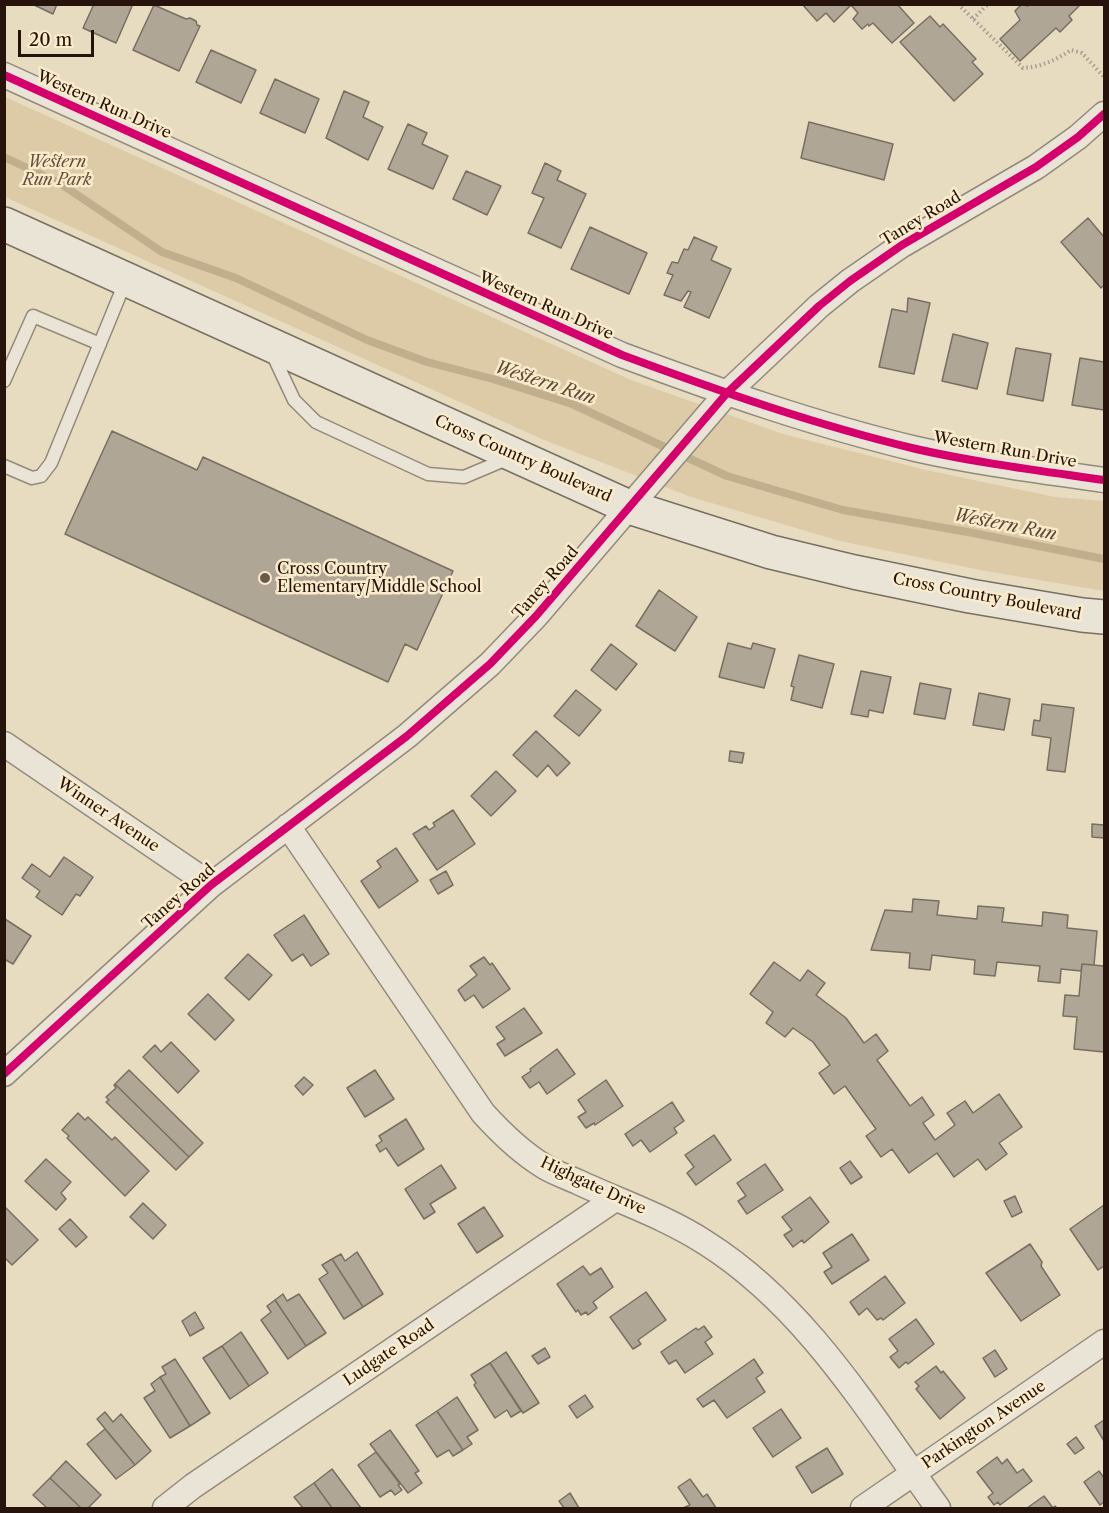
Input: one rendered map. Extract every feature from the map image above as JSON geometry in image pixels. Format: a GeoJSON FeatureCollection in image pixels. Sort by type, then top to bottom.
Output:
{"type":"FeatureCollection","features":[{"type":"Feature","properties":{"kind":"main road","name":"Cross Country Boulevard"},"geometry":{"type":"LineString","coordinates":[[4,224],[629,507],[771,552],[854,572],[970,596],[1104,617]]}},
{"type":"Feature","properties":{"kind":"street","name":"Western Run Drive"},"geometry":{"type":"LineString","coordinates":[[4,75],[622,355],[727,393],[836,428],[918,449],[1012,467],[1104,480]]}},
{"type":"Feature","properties":{"kind":"street","name":"Taney Road"},"geometry":{"type":"LineString","coordinates":[[4,1074],[211,885],[407,736],[490,664],[536,616],[727,393],[781,340],[850,281],[902,245],[1036,166],[1078,137],[1104,114]]}},
{"type":"Feature","properties":{"kind":"street","name":"Winner Avenue"},"geometry":{"type":"LineString","coordinates":[[4,744],[211,885]]}},
{"type":"Feature","properties":{"kind":"street","name":"Highgate Drive"},"geometry":{"type":"LineString","coordinates":[[288,826],[483,1113],[502,1134],[545,1167],[674,1224],[747,1272],[789,1310],[828,1355],[938,1509]]}},
{"type":"Feature","properties":{"kind":"street","name":"Ludgate Road"},"geometry":{"type":"LineString","coordinates":[[165,1509],[213,1473],[615,1199]]}},
{"type":"Feature","properties":{"kind":"street","name":"Parkington Avenue"},"geometry":{"type":"LineString","coordinates":[[863,1509],[1104,1342]]}},
{"type":"Feature","properties":{"kind":"lane"},"geometry":{"type":"LineString","coordinates":[[4,466],[32,478],[41,476],[51,463],[126,280]]}},
{"type":"Feature","properties":{"kind":"lane"},"geometry":{"type":"LineString","coordinates":[[4,381],[33,316],[100,344]]}},
{"type":"Feature","properties":{"kind":"lane"},"geometry":{"type":"LineString","coordinates":[[268,344],[294,400],[315,422],[428,474],[464,477],[515,456]]}},
{"type":"Feature","properties":{"kind":"path"},"geometry":{"type":"LineString","coordinates":[[958,4],[1023,68],[1034,68],[1054,61],[1071,50],[1082,53],[1104,77]]}},
{"type":"Feature","properties":{"kind":"path"},"geometry":{"type":"LineString","coordinates":[[973,20],[988,4]]}},
{"type":"Feature","properties":{"kind":"green space","name":"Western Run Park"},"geometry":{"type":"Polygon","coordinates":[[[5,97],[631,380],[783,434],[926,470],[1055,497],[1104,501],[1104,591],[980,570],[840,541],[691,497],[544,440],[5,197],[5,97]]]}},
{"type":"Feature","properties":{"kind":"building"},"geometry":{"type":"Polygon","coordinates":[[[32,4],[57,4],[53,14],[32,4]]]}},
{"type":"Feature","properties":{"kind":"building"},"geometry":{"type":"Polygon","coordinates":[[[94,4],[133,4],[116,43],[83,28],[94,4]]]}},
{"type":"Feature","properties":{"kind":"building"},"geometry":{"type":"Polygon","coordinates":[[[802,4],[897,4],[914,23],[892,43],[873,23],[862,29],[853,19],[858,13],[851,5],[834,22],[826,13],[817,21],[802,4]]]}},
{"type":"Feature","properties":{"kind":"building"},"geometry":{"type":"Polygon","coordinates":[[[1022,4],[1028,6],[1030,4],[1081,4],[1069,16],[1072,20],[1060,32],[1056,28],[1020,61],[1000,39],[1020,20],[1015,11],[1022,4]]]}},
{"type":"Feature","properties":{"kind":"building"},"geometry":{"type":"Polygon","coordinates":[[[154,5],[186,19],[190,18],[200,26],[179,71],[133,50],[154,5]]]}},
{"type":"Feature","properties":{"kind":"building"},"geometry":{"type":"Polygon","coordinates":[[[930,16],[940,27],[943,24],[976,59],[972,62],[983,74],[954,101],[900,42],[930,16]]]}},
{"type":"Feature","properties":{"kind":"building"},"geometry":{"type":"Polygon","coordinates":[[[211,50],[256,70],[241,103],[196,82],[211,50]]]}},
{"type":"Feature","properties":{"kind":"building"},"geometry":{"type":"Polygon","coordinates":[[[275,79],[319,99],[305,133],[260,113],[275,79]]]}},
{"type":"Feature","properties":{"kind":"building"},"geometry":{"type":"Polygon","coordinates":[[[344,91],[369,102],[363,117],[383,127],[368,160],[326,138],[344,91]]]}},
{"type":"Feature","properties":{"kind":"building"},"geometry":{"type":"Polygon","coordinates":[[[809,122],[893,144],[884,180],[801,158],[809,122]]]}},
{"type":"Feature","properties":{"kind":"building"},"geometry":{"type":"Polygon","coordinates":[[[408,124],[427,133],[422,144],[448,156],[433,189],[388,169],[408,124]]]}},
{"type":"Feature","properties":{"kind":"building"},"geometry":{"type":"Polygon","coordinates":[[[545,163],[561,171],[557,180],[586,194],[561,248],[528,233],[544,198],[532,193],[545,163]]]}},
{"type":"Feature","properties":{"kind":"building"},"geometry":{"type":"Polygon","coordinates":[[[466,171],[501,186],[487,215],[453,199],[466,171]]]}},
{"type":"Feature","properties":{"kind":"building"},"geometry":{"type":"Polygon","coordinates":[[[1088,218],[1104,237],[1104,285],[1101,288],[1061,242],[1088,218]]]}},
{"type":"Feature","properties":{"kind":"building"},"geometry":{"type":"Polygon","coordinates":[[[590,227],[647,253],[629,294],[571,269],[590,227]]]}},
{"type":"Feature","properties":{"kind":"building"},"geometry":{"type":"Polygon","coordinates":[[[694,237],[717,247],[711,260],[731,269],[709,318],[684,307],[691,292],[688,291],[681,301],[664,295],[673,275],[667,273],[672,262],[678,263],[684,249],[688,250],[694,237]]]}},
{"type":"Feature","properties":{"kind":"building"},"geometry":{"type":"Polygon","coordinates":[[[908,298],[930,303],[914,374],[879,367],[892,309],[907,312],[908,298]]]}},
{"type":"Feature","properties":{"kind":"building"},"geometry":{"type":"Polygon","coordinates":[[[953,334],[988,343],[977,389],[942,381],[953,334]]]}},
{"type":"Feature","properties":{"kind":"building"},"geometry":{"type":"Polygon","coordinates":[[[1016,348],[1051,354],[1043,401],[1007,394],[1016,348]]]}},
{"type":"Feature","properties":{"kind":"building"},"geometry":{"type":"Polygon","coordinates":[[[1080,358],[1104,362],[1104,410],[1072,405],[1080,358]]]}},
{"type":"Feature","properties":{"kind":"building"},"geometry":{"type":"Polygon","coordinates":[[[112,431],[197,470],[203,457],[453,571],[417,650],[405,644],[388,682],[65,534],[112,431]]]}},
{"type":"Feature","properties":{"kind":"building"},"geometry":{"type":"Polygon","coordinates":[[[659,590],[697,617],[675,651],[636,626],[659,590]]]}},
{"type":"Feature","properties":{"kind":"building"},"geometry":{"type":"Polygon","coordinates":[[[728,643],[751,649],[753,643],[775,649],[764,688],[719,677],[728,643]]]}},
{"type":"Feature","properties":{"kind":"building"},"geometry":{"type":"Polygon","coordinates":[[[611,644],[637,664],[616,690],[591,670],[611,644]]]}},
{"type":"Feature","properties":{"kind":"building"},"geometry":{"type":"Polygon","coordinates":[[[799,655],[834,664],[822,708],[791,700],[794,687],[791,686],[799,655]]]}},
{"type":"Feature","properties":{"kind":"building"},"geometry":{"type":"Polygon","coordinates":[[[861,671],[891,677],[883,713],[869,710],[868,717],[851,714],[861,671]]]}},
{"type":"Feature","properties":{"kind":"building"},"geometry":{"type":"Polygon","coordinates":[[[920,683],[951,689],[945,719],[914,714],[920,683]]]}},
{"type":"Feature","properties":{"kind":"building"},"geometry":{"type":"Polygon","coordinates":[[[576,690],[601,710],[579,736],[554,716],[576,690]]]}},
{"type":"Feature","properties":{"kind":"building"},"geometry":{"type":"Polygon","coordinates":[[[979,693],[1010,699],[1004,730],[973,725],[979,693]]]}},
{"type":"Feature","properties":{"kind":"building"},"geometry":{"type":"Polygon","coordinates":[[[1042,704],[1074,708],[1065,772],[1047,770],[1051,738],[1032,735],[1034,720],[1040,721],[1042,704]]]}},
{"type":"Feature","properties":{"kind":"building"},"geometry":{"type":"Polygon","coordinates":[[[536,731],[570,763],[557,776],[548,765],[537,777],[513,755],[536,731]]]}},
{"type":"Feature","properties":{"kind":"building"},"geometry":{"type":"Polygon","coordinates":[[[730,751],[744,753],[742,763],[729,761],[730,751]]]}},
{"type":"Feature","properties":{"kind":"building"},"geometry":{"type":"Polygon","coordinates":[[[496,771],[516,791],[491,816],[471,796],[496,771]]]}},
{"type":"Feature","properties":{"kind":"building"},"geometry":{"type":"Polygon","coordinates":[[[453,810],[475,844],[437,870],[413,834],[426,826],[429,830],[435,826],[433,823],[453,810]]]}},
{"type":"Feature","properties":{"kind":"building"},"geometry":{"type":"Polygon","coordinates":[[[1092,824],[1104,825],[1104,838],[1092,837],[1092,824]]]}},
{"type":"Feature","properties":{"kind":"building"},"geometry":{"type":"Polygon","coordinates":[[[396,848],[418,881],[379,908],[361,881],[381,867],[377,861],[396,848]]]}},
{"type":"Feature","properties":{"kind":"building"},"geometry":{"type":"Polygon","coordinates":[[[64,857],[93,877],[80,896],[76,894],[62,915],[36,897],[40,891],[22,878],[32,864],[50,877],[64,857]]]}},
{"type":"Feature","properties":{"kind":"building"},"geometry":{"type":"Polygon","coordinates":[[[446,871],[453,885],[438,894],[430,880],[446,871]]]}},
{"type":"Feature","properties":{"kind":"building"},"geometry":{"type":"Polygon","coordinates":[[[913,899],[939,901],[937,915],[977,919],[978,906],[1004,908],[1002,922],[1042,926],[1043,912],[1068,915],[1067,928],[1097,931],[1094,965],[1082,964],[1081,971],[1061,969],[1060,983],[1038,981],[1040,966],[997,962],[995,976],[974,974],[975,960],[932,955],[930,970],[909,968],[910,953],[871,950],[885,910],[912,912],[913,899]]]}},
{"type":"Feature","properties":{"kind":"building"},"geometry":{"type":"Polygon","coordinates":[[[304,915],[329,954],[311,966],[303,954],[292,961],[274,935],[304,915]]]}},
{"type":"Feature","properties":{"kind":"building"},"geometry":{"type":"Polygon","coordinates":[[[5,919],[31,936],[13,964],[4,959],[5,919]]]}},
{"type":"Feature","properties":{"kind":"building"},"geometry":{"type":"Polygon","coordinates":[[[248,954],[272,975],[249,1000],[225,978],[248,954]]]}},
{"type":"Feature","properties":{"kind":"building"},"geometry":{"type":"Polygon","coordinates":[[[484,957],[490,965],[492,963],[510,989],[483,1008],[474,995],[465,1001],[458,990],[477,975],[470,966],[484,957]]]}},
{"type":"Feature","properties":{"kind":"building"},"geometry":{"type":"Polygon","coordinates":[[[774,962],[800,981],[808,970],[825,983],[816,995],[846,1018],[864,1043],[876,1034],[888,1051],[877,1060],[910,1106],[922,1097],[934,1115],[923,1123],[935,1140],[955,1125],[947,1113],[965,1101],[973,1113],[999,1094],[1022,1127],[999,1143],[1007,1154],[986,1170],[978,1159],[954,1177],[937,1153],[909,1173],[892,1149],[881,1157],[866,1136],[876,1129],[845,1086],[834,1094],[819,1073],[830,1065],[813,1042],[793,1028],[785,1037],[766,1023],[773,1012],[750,994],[774,962]]]}},
{"type":"Feature","properties":{"kind":"building"},"geometry":{"type":"Polygon","coordinates":[[[1082,964],[1104,966],[1104,1052],[1074,1049],[1077,1017],[1063,1016],[1065,995],[1079,996],[1082,964]]]}},
{"type":"Feature","properties":{"kind":"building"},"geometry":{"type":"Polygon","coordinates":[[[208,994],[234,1020],[215,1040],[188,1014],[208,994]]]}},
{"type":"Feature","properties":{"kind":"building"},"geometry":{"type":"Polygon","coordinates":[[[524,1008],[542,1033],[505,1056],[497,1044],[505,1039],[496,1027],[524,1008]]]}},
{"type":"Feature","properties":{"kind":"building"},"geometry":{"type":"Polygon","coordinates":[[[171,1042],[199,1071],[178,1093],[143,1057],[155,1045],[161,1052],[171,1042]]]}},
{"type":"Feature","properties":{"kind":"building"},"geometry":{"type":"Polygon","coordinates":[[[557,1049],[575,1074],[547,1094],[539,1082],[530,1088],[522,1077],[557,1049]]]}},
{"type":"Feature","properties":{"kind":"building"},"geometry":{"type":"Polygon","coordinates":[[[129,1070],[203,1143],[189,1157],[115,1084],[129,1070]]]}},
{"type":"Feature","properties":{"kind":"building"},"geometry":{"type":"Polygon","coordinates":[[[375,1070],[394,1099],[365,1117],[347,1088],[375,1070]]]}},
{"type":"Feature","properties":{"kind":"building"},"geometry":{"type":"Polygon","coordinates":[[[304,1077],[313,1085],[303,1095],[295,1086],[304,1077]]]}},
{"type":"Feature","properties":{"kind":"building"},"geometry":{"type":"Polygon","coordinates":[[[606,1080],[623,1106],[595,1125],[594,1123],[586,1128],[578,1117],[586,1112],[578,1100],[606,1080]]]}},
{"type":"Feature","properties":{"kind":"building"},"geometry":{"type":"Polygon","coordinates":[[[115,1084],[189,1157],[176,1170],[106,1102],[109,1100],[106,1097],[116,1088],[115,1084]]]}},
{"type":"Feature","properties":{"kind":"building"},"geometry":{"type":"Polygon","coordinates":[[[672,1102],[684,1121],[674,1128],[677,1133],[650,1152],[641,1140],[633,1146],[625,1134],[672,1102]]]}},
{"type":"Feature","properties":{"kind":"building"},"geometry":{"type":"Polygon","coordinates":[[[78,1113],[85,1120],[88,1117],[112,1140],[115,1137],[149,1171],[125,1196],[67,1138],[69,1136],[62,1130],[78,1113]]]}},
{"type":"Feature","properties":{"kind":"building"},"geometry":{"type":"Polygon","coordinates":[[[406,1119],[424,1149],[398,1166],[386,1148],[380,1152],[376,1145],[382,1141],[379,1136],[406,1119]]]}},
{"type":"Feature","properties":{"kind":"building"},"geometry":{"type":"Polygon","coordinates":[[[714,1135],[731,1160],[696,1185],[687,1173],[694,1167],[685,1155],[714,1135]]]}},
{"type":"Feature","properties":{"kind":"building"},"geometry":{"type":"Polygon","coordinates":[[[46,1159],[71,1182],[61,1193],[66,1199],[56,1210],[25,1181],[46,1159]]]}},
{"type":"Feature","properties":{"kind":"building"},"geometry":{"type":"Polygon","coordinates":[[[850,1161],[862,1177],[851,1184],[840,1168],[850,1161]]]}},
{"type":"Feature","properties":{"kind":"building"},"geometry":{"type":"Polygon","coordinates":[[[765,1164],[783,1190],[747,1214],[738,1201],[746,1196],[737,1183],[765,1164]]]}},
{"type":"Feature","properties":{"kind":"building"},"geometry":{"type":"Polygon","coordinates":[[[441,1165],[456,1188],[430,1204],[435,1212],[424,1219],[405,1189],[441,1165]]]}},
{"type":"Feature","properties":{"kind":"building"},"geometry":{"type":"Polygon","coordinates":[[[1015,1196],[1022,1212],[1012,1217],[1004,1201],[1015,1196]]]}},
{"type":"Feature","properties":{"kind":"building"},"geometry":{"type":"Polygon","coordinates":[[[810,1197],[829,1222],[804,1243],[802,1240],[793,1247],[784,1235],[792,1230],[782,1217],[810,1197]]]}},
{"type":"Feature","properties":{"kind":"building"},"geometry":{"type":"Polygon","coordinates":[[[143,1203],[166,1225],[153,1239],[130,1217],[143,1203]]]}},
{"type":"Feature","properties":{"kind":"building"},"geometry":{"type":"Polygon","coordinates":[[[1104,1205],[1104,1266],[1098,1270],[1070,1229],[1104,1205]]]}},
{"type":"Feature","properties":{"kind":"building"},"geometry":{"type":"Polygon","coordinates":[[[4,1206],[38,1240],[12,1265],[4,1257],[4,1206]]]}},
{"type":"Feature","properties":{"kind":"building"},"geometry":{"type":"Polygon","coordinates":[[[484,1207],[503,1236],[477,1253],[458,1224],[484,1207]]]}},
{"type":"Feature","properties":{"kind":"building"},"geometry":{"type":"Polygon","coordinates":[[[70,1219],[87,1237],[76,1247],[59,1229],[70,1219]]]}},
{"type":"Feature","properties":{"kind":"building"},"geometry":{"type":"Polygon","coordinates":[[[852,1234],[869,1260],[832,1284],[824,1272],[832,1267],[823,1253],[852,1234]]]}},
{"type":"Feature","properties":{"kind":"building"},"geometry":{"type":"Polygon","coordinates":[[[1030,1244],[1060,1295],[1021,1321],[986,1273],[1030,1244]]]}},
{"type":"Feature","properties":{"kind":"building"},"geometry":{"type":"Polygon","coordinates":[[[357,1252],[383,1294],[363,1307],[332,1259],[341,1254],[345,1261],[357,1252]]]}},
{"type":"Feature","properties":{"kind":"building"},"geometry":{"type":"Polygon","coordinates":[[[332,1259],[363,1307],[344,1319],[319,1279],[328,1273],[322,1265],[332,1259]]]}},
{"type":"Feature","properties":{"kind":"building"},"geometry":{"type":"Polygon","coordinates":[[[583,1266],[590,1275],[601,1268],[613,1287],[593,1302],[597,1308],[588,1315],[586,1312],[581,1315],[578,1310],[576,1312],[557,1284],[583,1266]]]}},
{"type":"Feature","properties":{"kind":"building"},"geometry":{"type":"Polygon","coordinates":[[[885,1276],[905,1303],[883,1320],[881,1318],[877,1320],[867,1308],[859,1315],[850,1302],[885,1276]]]}},
{"type":"Feature","properties":{"kind":"building"},"geometry":{"type":"Polygon","coordinates":[[[646,1292],[666,1320],[638,1340],[641,1344],[633,1349],[610,1317],[646,1292]]]}},
{"type":"Feature","properties":{"kind":"building"},"geometry":{"type":"Polygon","coordinates":[[[283,1294],[287,1301],[299,1294],[326,1333],[306,1346],[275,1300],[283,1294]]]}},
{"type":"Feature","properties":{"kind":"building"},"geometry":{"type":"Polygon","coordinates":[[[275,1300],[306,1346],[288,1359],[261,1320],[271,1312],[267,1306],[275,1300]]]}},
{"type":"Feature","properties":{"kind":"building"},"geometry":{"type":"Polygon","coordinates":[[[195,1312],[204,1328],[190,1336],[182,1321],[195,1312]]]}},
{"type":"Feature","properties":{"kind":"building"},"geometry":{"type":"Polygon","coordinates":[[[916,1319],[934,1344],[899,1368],[890,1357],[898,1351],[889,1339],[916,1319]]]}},
{"type":"Feature","properties":{"kind":"building"},"geometry":{"type":"Polygon","coordinates":[[[704,1326],[712,1337],[705,1342],[713,1354],[685,1373],[676,1360],[669,1364],[661,1352],[696,1328],[698,1330],[704,1326]]]}},
{"type":"Feature","properties":{"kind":"building"},"geometry":{"type":"Polygon","coordinates":[[[241,1332],[268,1373],[249,1386],[222,1346],[241,1332]]]}},
{"type":"Feature","properties":{"kind":"building"},"geometry":{"type":"Polygon","coordinates":[[[222,1346],[249,1386],[230,1399],[203,1358],[222,1346]]]}},
{"type":"Feature","properties":{"kind":"building"},"geometry":{"type":"Polygon","coordinates":[[[545,1348],[550,1357],[538,1364],[532,1356],[545,1348]]]}},
{"type":"Feature","properties":{"kind":"building"},"geometry":{"type":"Polygon","coordinates":[[[995,1350],[1007,1369],[995,1377],[983,1358],[995,1350]]]}},
{"type":"Feature","properties":{"kind":"building"},"geometry":{"type":"Polygon","coordinates":[[[506,1352],[539,1403],[523,1413],[490,1363],[506,1352]]]}},
{"type":"Feature","properties":{"kind":"building"},"geometry":{"type":"Polygon","coordinates":[[[175,1359],[210,1413],[190,1426],[160,1377],[166,1374],[162,1367],[175,1359]]]}},
{"type":"Feature","properties":{"kind":"building"},"geometry":{"type":"Polygon","coordinates":[[[754,1359],[763,1373],[756,1378],[765,1392],[727,1418],[714,1400],[703,1407],[697,1399],[754,1359]]]}},
{"type":"Feature","properties":{"kind":"building"},"geometry":{"type":"Polygon","coordinates":[[[490,1363],[521,1411],[511,1417],[507,1410],[495,1418],[474,1385],[476,1383],[471,1375],[490,1363]]]}},
{"type":"Feature","properties":{"kind":"building"},"geometry":{"type":"Polygon","coordinates":[[[936,1366],[941,1373],[943,1371],[965,1398],[940,1419],[916,1389],[919,1386],[915,1382],[936,1366]]]}},
{"type":"Feature","properties":{"kind":"building"},"geometry":{"type":"Polygon","coordinates":[[[160,1377],[190,1426],[170,1438],[144,1398],[155,1391],[151,1384],[160,1377]]]}},
{"type":"Feature","properties":{"kind":"building"},"geometry":{"type":"Polygon","coordinates":[[[585,1395],[593,1407],[577,1418],[569,1406],[585,1395]]]}},
{"type":"Feature","properties":{"kind":"building"},"geometry":{"type":"Polygon","coordinates":[[[457,1397],[478,1430],[467,1437],[472,1444],[463,1450],[437,1411],[457,1397]]]}},
{"type":"Feature","properties":{"kind":"building"},"geometry":{"type":"Polygon","coordinates":[[[781,1409],[801,1438],[773,1457],[753,1428],[781,1409]]]}},
{"type":"Feature","properties":{"kind":"building"},"geometry":{"type":"Polygon","coordinates":[[[437,1411],[463,1450],[453,1456],[449,1450],[437,1457],[416,1425],[437,1411]]]}},
{"type":"Feature","properties":{"kind":"building"},"geometry":{"type":"Polygon","coordinates":[[[105,1412],[113,1422],[121,1414],[151,1451],[135,1465],[97,1419],[105,1412]]]}},
{"type":"Feature","properties":{"kind":"building"},"geometry":{"type":"Polygon","coordinates":[[[1104,1420],[1104,1441],[1095,1426],[1104,1420]]]}},
{"type":"Feature","properties":{"kind":"building"},"geometry":{"type":"Polygon","coordinates":[[[105,1429],[135,1465],[116,1479],[87,1444],[105,1429]]]}},
{"type":"Feature","properties":{"kind":"building"},"geometry":{"type":"Polygon","coordinates":[[[390,1430],[419,1471],[415,1473],[422,1483],[408,1493],[370,1444],[390,1430]]]}},
{"type":"Feature","properties":{"kind":"building"},"geometry":{"type":"Polygon","coordinates":[[[1076,1437],[1084,1448],[1075,1454],[1067,1444],[1076,1437]]]}},
{"type":"Feature","properties":{"kind":"building"},"geometry":{"type":"Polygon","coordinates":[[[827,1448],[843,1474],[812,1493],[796,1467],[827,1448]]]}},
{"type":"Feature","properties":{"kind":"building"},"geometry":{"type":"Polygon","coordinates":[[[376,1452],[400,1484],[398,1485],[402,1490],[395,1495],[391,1490],[380,1497],[358,1465],[376,1452]]]}},
{"type":"Feature","properties":{"kind":"building"},"geometry":{"type":"Polygon","coordinates":[[[997,1457],[1002,1464],[1007,1459],[1017,1473],[1023,1469],[1032,1481],[1000,1505],[998,1502],[994,1505],[988,1497],[993,1493],[977,1472],[997,1457]]]}},
{"type":"Feature","properties":{"kind":"building"},"geometry":{"type":"Polygon","coordinates":[[[66,1461],[101,1495],[88,1508],[81,1508],[50,1478],[66,1461]]]}},
{"type":"Feature","properties":{"kind":"building"},"geometry":{"type":"Polygon","coordinates":[[[332,1469],[361,1508],[332,1508],[314,1483],[332,1469]]]}},
{"type":"Feature","properties":{"kind":"building"},"geometry":{"type":"Polygon","coordinates":[[[1099,1471],[1104,1478],[1104,1502],[1100,1505],[1084,1482],[1099,1471]]]}},
{"type":"Feature","properties":{"kind":"building"},"geometry":{"type":"Polygon","coordinates":[[[50,1478],[81,1508],[47,1508],[33,1495],[50,1478]]]}},
{"type":"Feature","properties":{"kind":"building"},"geometry":{"type":"Polygon","coordinates":[[[690,1479],[703,1497],[707,1494],[716,1508],[683,1508],[690,1505],[678,1487],[690,1479]]]}},
{"type":"Feature","properties":{"kind":"building"},"geometry":{"type":"Polygon","coordinates":[[[314,1483],[332,1508],[303,1508],[294,1497],[314,1483]]]}},
{"type":"Feature","properties":{"kind":"building"},"geometry":{"type":"Polygon","coordinates":[[[570,1493],[579,1508],[564,1508],[559,1501],[570,1493]]]}},
{"type":"Feature","properties":{"kind":"building"},"geometry":{"type":"Polygon","coordinates":[[[1044,1496],[1053,1508],[1027,1508],[1044,1496]]]}},
{"type":"Feature","properties":{"kind":"waterway","name":"Western Run"},"geometry":{"type":"LineString","coordinates":[[4,157],[61,184],[162,252],[236,278],[367,340],[427,362],[493,379],[572,404],[727,476],[843,510],[1104,559]]}},
{"type":"Feature","properties":{"kind":"cycle path"},"geometry":{"type":"LineString","coordinates":[[4,75],[622,355],[695,382],[842,429],[916,449],[1104,480]]}},
{"type":"Feature","properties":{"kind":"cycle path"},"geometry":{"type":"LineString","coordinates":[[4,1074],[211,885],[407,736],[490,664],[536,616],[727,393],[819,306],[902,245],[1036,167],[1078,137],[1104,114]]}},
{"type":"Feature","properties":{"kind":"place","name":"Cross Country Elementary/Middle School"},"geometry":{"type":"Point","coordinates":[265,578]}}]}
